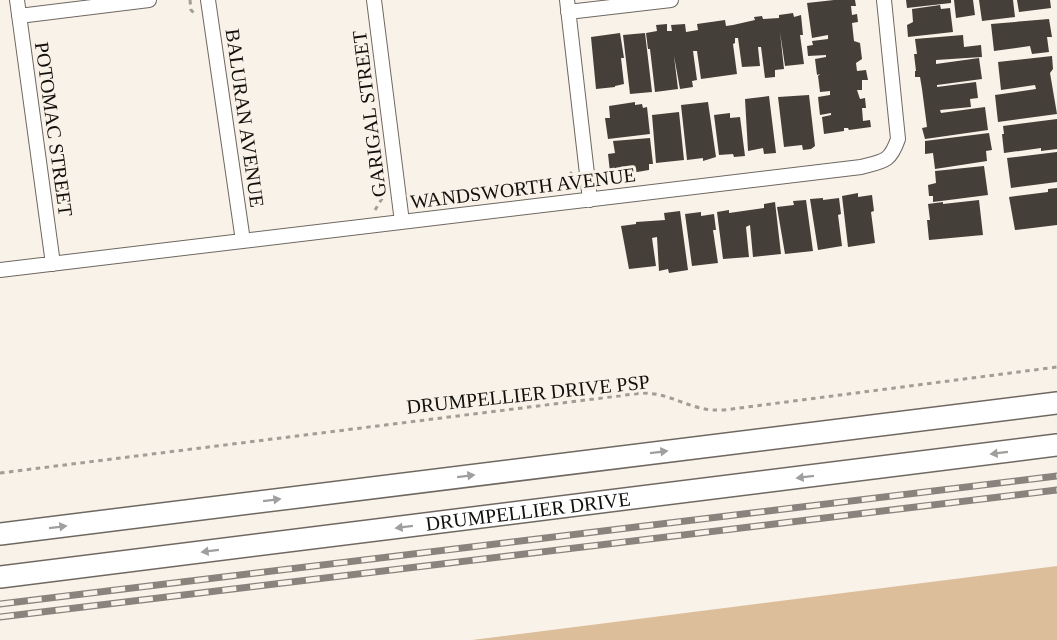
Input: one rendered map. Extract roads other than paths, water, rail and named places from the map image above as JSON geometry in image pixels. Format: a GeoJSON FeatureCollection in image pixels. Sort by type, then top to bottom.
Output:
{"type":"FeatureCollection","features":[{"type":"Feature","properties":{"kind":"main road"},"geometry":{"type":"LineString","coordinates":[[0,534],[1057,403]]}},
{"type":"Feature","properties":{"kind":"main road","name":"DRUMPELLIER DRIVE"},"geometry":{"type":"LineString","coordinates":[[0,578],[1057,445]]}},
{"type":"Feature","properties":{"kind":"street","name":"POTOMAC STREET"},"geometry":{"type":"LineString","coordinates":[[17,0],[52,264]]}},
{"type":"Feature","properties":{"kind":"street"},"geometry":{"type":"LineString","coordinates":[[19,16],[149,0]]}},
{"type":"Feature","properties":{"kind":"street","name":"BALURAN AVENUE"},"geometry":{"type":"LineString","coordinates":[[208,0],[243,241]]}},
{"type":"Feature","properties":{"kind":"street","name":"GARIGAL STREET"},"geometry":{"type":"LineString","coordinates":[[374,0],[402,222]]}},
{"type":"Feature","properties":{"kind":"street"},"geometry":{"type":"LineString","coordinates":[[590,200],[567,6],[671,0]]}},
{"type":"Feature","properties":{"kind":"street","name":"WANDSWORTH AVENUE"},"geometry":{"type":"LineString","coordinates":[[0,270],[861,167],[881,162],[893,154],[898,139],[884,0]]}},
{"type":"Feature","properties":{"kind":"railway"},"geometry":{"type":"LineString","coordinates":[[0,604],[1057,476]]}},
{"type":"Feature","properties":{"kind":"railway"},"geometry":{"type":"LineString","coordinates":[[0,617],[1057,490]]}}]}
